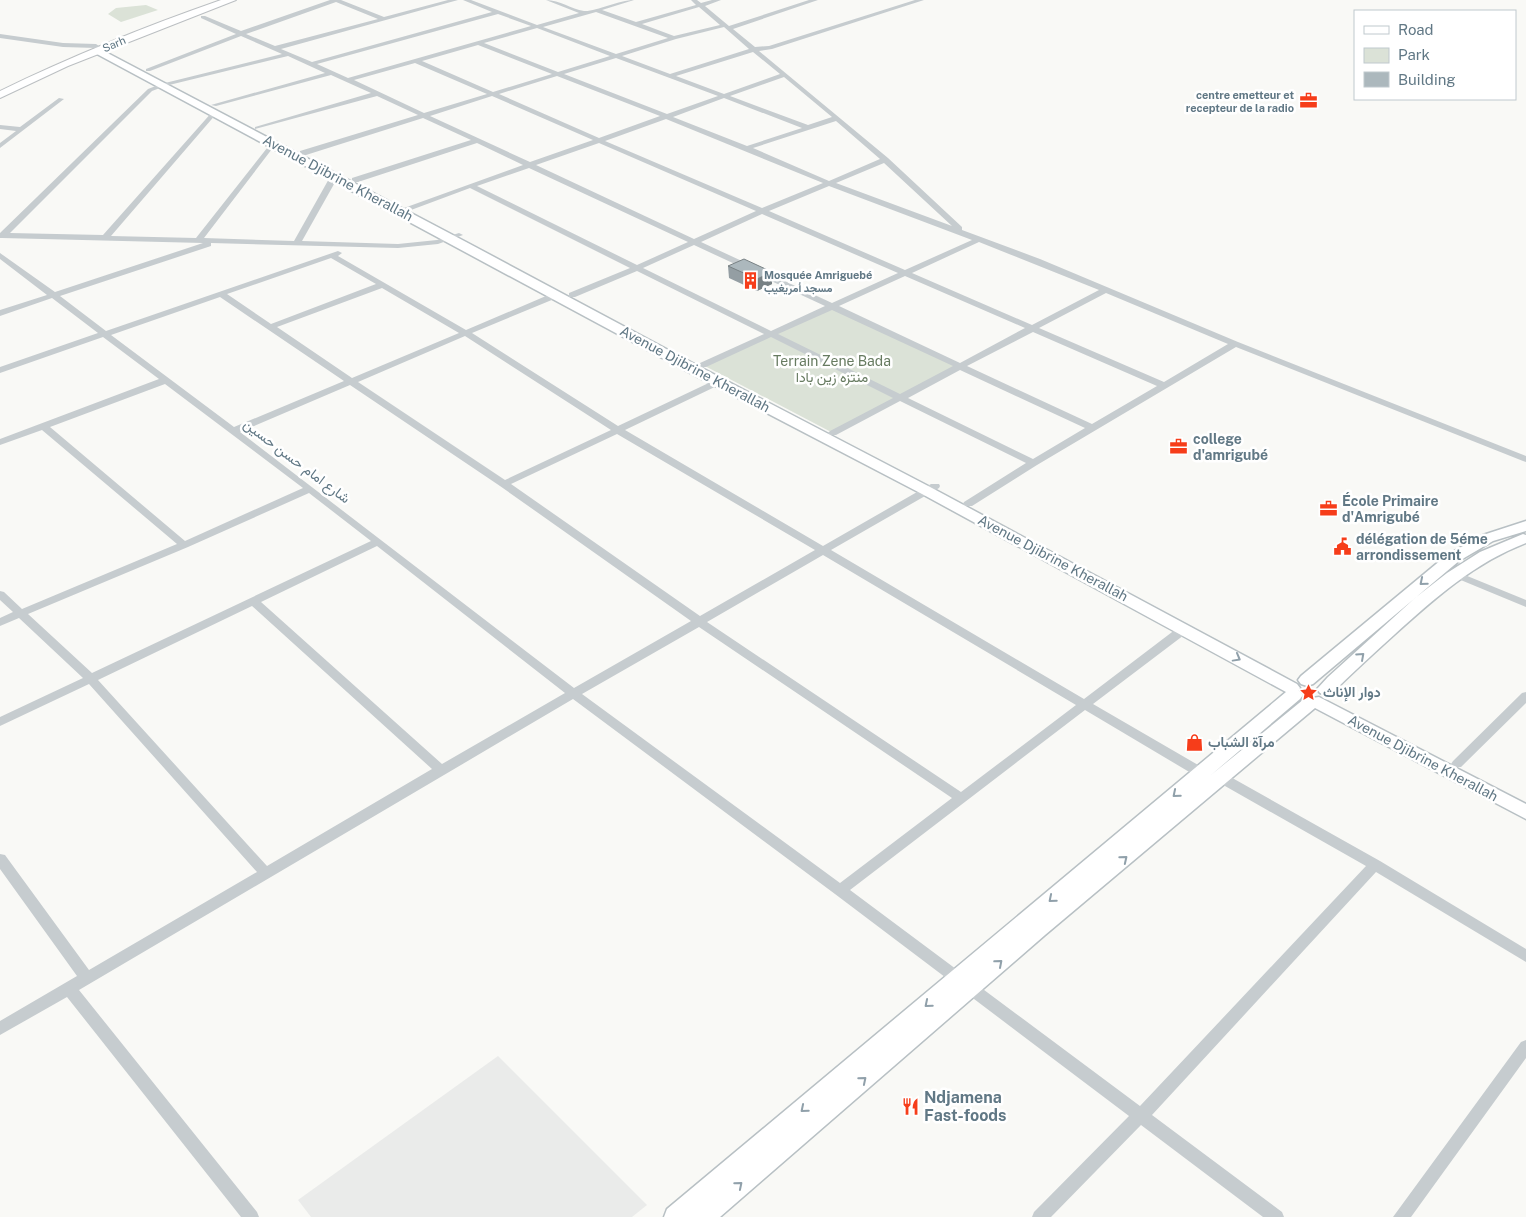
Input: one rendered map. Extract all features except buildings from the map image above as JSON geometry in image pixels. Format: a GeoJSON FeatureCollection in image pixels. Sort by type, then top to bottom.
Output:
{"type":"FeatureCollection","features":[{"type":"Feature","properties":{"kind":"highway","name":"Sarh"},"geometry":{"type":"LineString","coordinates":[[0,94],[99,48],[217,0]]}},
{"type":"Feature","properties":{"kind":"highway","name":"Sarh"},"geometry":{"type":"LineString","coordinates":[[0,94],[80,53],[99,48],[231,0]]}},
{"type":"Feature","properties":{"kind":"street"},"geometry":{"type":"LineString","coordinates":[[148,70],[183,58],[242,33],[336,0],[383,19]]}},
{"type":"Feature","properties":{"kind":"street"},"geometry":{"type":"LineString","coordinates":[[276,48],[455,0]]}},
{"type":"Feature","properties":{"kind":"street"},"geometry":{"type":"LineString","coordinates":[[466,0],[809,128]]}},
{"type":"Feature","properties":{"kind":"street"},"geometry":{"type":"LineString","coordinates":[[549,0],[585,13]]}},
{"type":"Feature","properties":{"kind":"street"},"geometry":{"type":"LineString","coordinates":[[348,80],[631,0]]}},
{"type":"Feature","properties":{"kind":"street"},"geometry":{"type":"LineString","coordinates":[[694,0],[886,160],[962,232]]}},
{"type":"Feature","properties":{"kind":"street"},"geometry":{"type":"LineString","coordinates":[[637,24],[718,0]]}},
{"type":"Feature","properties":{"kind":"street"},"geometry":{"type":"LineString","coordinates":[[303,153],[674,38],[727,26],[815,0]]}},
{"type":"Feature","properties":{"kind":"street"},"geometry":{"type":"LineString","coordinates":[[670,76],[754,49],[770,48],[921,0]]}},
{"type":"Feature","properties":{"kind":"street"},"geometry":{"type":"LineString","coordinates":[[597,10],[674,38]]}},
{"type":"Feature","properties":{"kind":"street"},"geometry":{"type":"LineString","coordinates":[[311,64],[498,12]]}},
{"type":"Feature","properties":{"kind":"street"},"geometry":{"type":"LineString","coordinates":[[203,17],[331,72],[1092,428]]}},
{"type":"Feature","properties":{"kind":"street"},"geometry":{"type":"LineString","coordinates":[[0,36],[99,48]]}},
{"type":"Feature","properties":{"kind":"street"},"geometry":{"type":"LineString","coordinates":[[478,43],[747,148],[832,184],[980,239],[1235,344],[1526,459]]}},
{"type":"Feature","properties":{"kind":"street"},"geometry":{"type":"LineString","coordinates":[[63,45],[80,53]]}},
{"type":"Feature","properties":{"kind":"street","name":"Avenue Djibrine Kherallah"},"geometry":{"type":"LineString","coordinates":[[99,48],[148,70],[168,84]]}},
{"type":"Feature","properties":{"kind":"street","name":"Avenue Djibrine Kherallah"},"geometry":{"type":"LineString","coordinates":[[99,48],[257,128],[408,208],[556,295],[718,382],[931,488],[968,504],[1526,812]]}},
{"type":"Feature","properties":{"kind":"street"},"geometry":{"type":"LineString","coordinates":[[2,235],[150,90],[288,54]]}},
{"type":"Feature","properties":{"kind":"street"},"geometry":{"type":"LineString","coordinates":[[416,61],[1163,385]]}},
{"type":"Feature","properties":{"kind":"street"},"geometry":{"type":"LineString","coordinates":[[106,237],[215,108],[331,72]]}},
{"type":"Feature","properties":{"kind":"street"},"geometry":{"type":"LineString","coordinates":[[408,208],[784,76]]}},
{"type":"Feature","properties":{"kind":"street"},"geometry":{"type":"LineString","coordinates":[[257,128],[376,94]]}},
{"type":"Feature","properties":{"kind":"street"},"geometry":{"type":"LineString","coordinates":[[0,146],[61,99]]}},
{"type":"Feature","properties":{"kind":"street","name":"Avenue Djibrine Kherallah"},"geometry":{"type":"LineString","coordinates":[[215,108],[273,144],[334,177],[572,295],[833,433],[1184,629],[1457,764],[1526,801]]}},
{"type":"Feature","properties":{"kind":"street"},"geometry":{"type":"LineString","coordinates":[[747,148],[837,118]]}},
{"type":"Feature","properties":{"kind":"street"},"geometry":{"type":"LineString","coordinates":[[0,127],[21,129]]}},
{"type":"Feature","properties":{"kind":"street"},"geometry":{"type":"LineString","coordinates":[[355,180],[476,140]]}},
{"type":"Feature","properties":{"kind":"street"},"geometry":{"type":"LineString","coordinates":[[198,241],[273,144]]}},
{"type":"Feature","properties":{"kind":"street"},"geometry":{"type":"LineString","coordinates":[[572,295],[763,211],[886,160]]}},
{"type":"Feature","properties":{"kind":"street"},"geometry":{"type":"LineString","coordinates":[[296,244],[334,177]]}},
{"type":"Feature","properties":{"kind":"street"},"geometry":{"type":"LineString","coordinates":[[472,186],[1033,463]]}},
{"type":"Feature","properties":{"kind":"street"},"geometry":{"type":"LineString","coordinates":[[2,235],[361,245],[422,244],[455,236]]}},
{"type":"Feature","properties":{"kind":"street"},"geometry":{"type":"LineString","coordinates":[[703,365],[980,239]]}},
{"type":"Feature","properties":{"kind":"street"},"geometry":{"type":"LineString","coordinates":[[0,313],[217,241]]}},
{"type":"Feature","properties":{"kind":"street"},"geometry":{"type":"LineString","coordinates":[[0,370],[361,245]]}},
{"type":"Feature","properties":{"kind":"street","name":"شارع امام حسن حسين"},"geometry":{"type":"LineString","coordinates":[[0,255],[310,489],[574,694],[840,890],[1276,1217]]}},
{"type":"Feature","properties":{"kind":"street"},"geometry":{"type":"LineString","coordinates":[[331,256],[466,333],[618,430],[1201,772],[1222,778],[1375,864],[1526,956]]}},
{"type":"Feature","properties":{"kind":"street"},"geometry":{"type":"LineString","coordinates":[[270,327],[382,285]]}},
{"type":"Feature","properties":{"kind":"street"},"geometry":{"type":"LineString","coordinates":[[833,433],[1105,290]]}},
{"type":"Feature","properties":{"kind":"street"},"geometry":{"type":"LineString","coordinates":[[220,293],[504,484],[700,622],[962,798]]}},
{"type":"Feature","properties":{"kind":"street"},"geometry":{"type":"LineString","coordinates":[[233,431],[556,295]]}},
{"type":"Feature","properties":{"kind":"street"},"geometry":{"type":"LineString","coordinates":[[968,504],[1163,385],[1235,344]]}},
{"type":"Feature","properties":{"kind":"street"},"geometry":{"type":"LineString","coordinates":[[0,442],[166,380]]}},
{"type":"Feature","properties":{"kind":"street"},"geometry":{"type":"LineString","coordinates":[[504,484],[718,382]]}},
{"type":"Feature","properties":{"kind":"street"},"geometry":{"type":"LineString","coordinates":[[42,425],[184,545]]}},
{"type":"Feature","properties":{"kind":"street"},"geometry":{"type":"LineString","coordinates":[[0,1029],[441,770],[931,488]]}},
{"type":"Feature","properties":{"kind":"street"},"geometry":{"type":"LineString","coordinates":[[0,622],[184,545],[310,489]]}},
{"type":"Feature","properties":{"kind":"street"},"geometry":{"type":"LineString","coordinates":[[676,1217],[964,984],[1038,930],[1222,778],[1309,692],[1453,558],[1488,538],[1526,526]]}},
{"type":"Feature","properties":{"kind":"street"},"geometry":{"type":"LineString","coordinates":[[702,1217],[1201,772],[1309,692],[1462,568],[1494,549],[1526,538]]}},
{"type":"Feature","properties":{"kind":"street"},"geometry":{"type":"LineString","coordinates":[[0,722],[378,542]]}},
{"type":"Feature","properties":{"kind":"street"},"geometry":{"type":"LineString","coordinates":[[1455,574],[1526,604]]}},
{"type":"Feature","properties":{"kind":"street"},"geometry":{"type":"LineString","coordinates":[[0,594],[90,678],[266,873]]}},
{"type":"Feature","properties":{"kind":"street"},"geometry":{"type":"LineString","coordinates":[[253,601],[441,770]]}},
{"type":"Feature","properties":{"kind":"street"},"geometry":{"type":"LineString","coordinates":[[840,890],[1184,629]]}},
{"type":"Feature","properties":{"kind":"street"},"geometry":{"type":"LineString","coordinates":[[1457,764],[1526,696]]}},
{"type":"Feature","properties":{"kind":"street"},"geometry":{"type":"LineString","coordinates":[[0,859],[5,874],[86,977]]}},
{"type":"Feature","properties":{"kind":"street"},"geometry":{"type":"LineString","coordinates":[[1040,1217],[1141,1115],[1375,864]]}},
{"type":"Feature","properties":{"kind":"street"},"geometry":{"type":"LineString","coordinates":[[70,988],[251,1217]]}},
{"type":"Feature","properties":{"kind":"street"},"geometry":{"type":"LineString","coordinates":[[1401,1217],[1526,1046]]}},
{"type":"Feature","properties":{"kind":"shaded area"},"geometry":{"type":"Polygon","coordinates":[[[498,1056],[647,1205],[632,1217],[311,1217],[298,1200],[498,1056]]]}},
{"type":"Feature","properties":{"kind":"green space"},"geometry":{"type":"Polygon","coordinates":[[[146,5],[158,10],[121,22],[108,14],[116,8],[146,5]]]}},
{"type":"Feature","properties":{"kind":"green space","name":"Terrain Zene Bada منتزه زين بادا"},"geometry":{"type":"Polygon","coordinates":[[[830,306],[959,366],[833,433],[703,365],[830,306]]]}},
{"type":"Feature","properties":{"kind":"place","name":"centre emetteur et recepteur de la radio"},"geometry":{"type":"Point","coordinates":[1308,101]}},
{"type":"Feature","properties":{"kind":"place","name":"Mosquée Amriguebé مسجد أمريغيب"},"geometry":{"type":"Point","coordinates":[750,281]}},
{"type":"Feature","properties":{"kind":"place","name":"college d'amrigubé"},"geometry":{"type":"Point","coordinates":[1179,447]}},
{"type":"Feature","properties":{"kind":"place","name":"École Primaire d'Amrigubé"},"geometry":{"type":"Point","coordinates":[1328,509]}},
{"type":"Feature","properties":{"kind":"place","name":"délégation de 5éme arrondissement"},"geometry":{"type":"Point","coordinates":[1342,547]}},
{"type":"Feature","properties":{"kind":"place","name":"دوار الإناث"},"geometry":{"type":"Point","coordinates":[1309,692]}},
{"type":"Feature","properties":{"kind":"place","name":"مرآة الشباب"},"geometry":{"type":"Point","coordinates":[1194,742]}},
{"type":"Feature","properties":{"kind":"place","name":"Ndjamena Fast-foods"},"geometry":{"type":"Point","coordinates":[910,1106]}}]}
